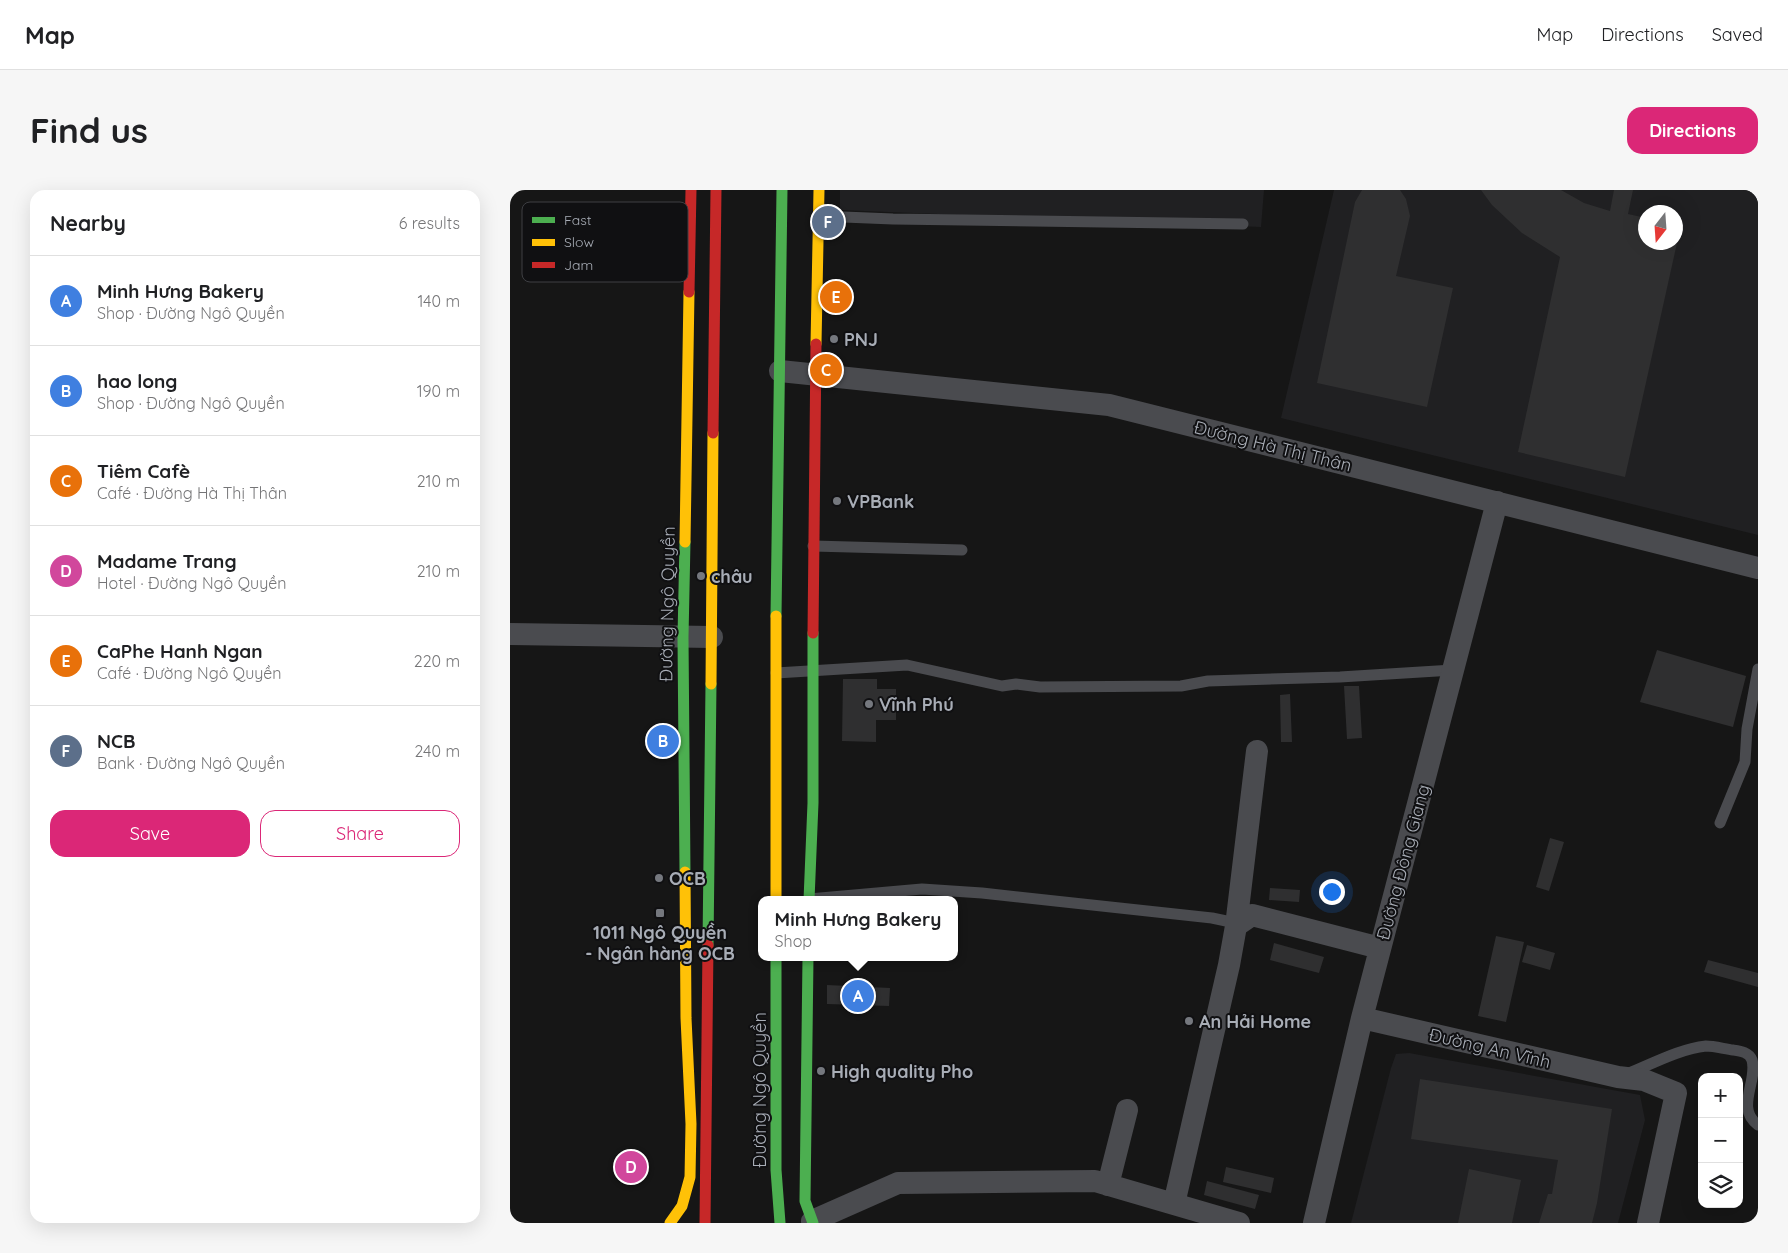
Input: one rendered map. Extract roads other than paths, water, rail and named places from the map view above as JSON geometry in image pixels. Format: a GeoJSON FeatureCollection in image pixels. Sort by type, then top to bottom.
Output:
{"type":"FeatureCollection","features":[{"type":"Feature","properties":{"kind":"main road","name":"Đường Ngô Quyền"},"geometry":{"type":"LineString","coordinates":[[670,1223],[682,1206],[690,1177],[691,1124],[686,1018],[683,636],[691,190]]}},
{"type":"Feature","properties":{"kind":"main road"},"geometry":{"type":"LineString","coordinates":[[705,1223],[716,190]]}},
{"type":"Feature","properties":{"kind":"main road"},"geometry":{"type":"LineString","coordinates":[[776,896],[776,673],[782,190]]}},
{"type":"Feature","properties":{"kind":"main road"},"geometry":{"type":"LineString","coordinates":[[809,896],[814,803],[813,546],[819,190]]}},
{"type":"Feature","properties":{"kind":"main road","name":"Đường Ngô Quyền"},"geometry":{"type":"LineString","coordinates":[[776,961],[776,1170],[780,1223]]}},
{"type":"Feature","properties":{"kind":"main road"},"geometry":{"type":"LineString","coordinates":[[808,961],[810,1215]]}},
{"type":"Feature","properties":{"kind":"street","name":"Đường Hà Thị Thân"},"geometry":{"type":"LineString","coordinates":[[780,371],[1109,405],[1758,568]]}},
{"type":"Feature","properties":{"kind":"street","name":"Đường Đông Giang"},"geometry":{"type":"LineString","coordinates":[[1314,1223],[1362,1018],[1497,502]]}},
{"type":"Feature","properties":{"kind":"street"},"geometry":{"type":"LineString","coordinates":[[510,634],[712,637]]}},
{"type":"Feature","properties":{"kind":"street"},"geometry":{"type":"LineString","coordinates":[[1174,1204],[1229,965],[1236,926],[1257,751]]}},
{"type":"Feature","properties":{"kind":"street"},"geometry":{"type":"LineString","coordinates":[[1236,926],[1252,915],[1380,948]]}},
{"type":"Feature","properties":{"kind":"street","name":"Đường An Vĩnh"},"geometry":{"type":"LineString","coordinates":[[1362,1018],[1618,1077],[1644,1080],[1676,1092],[1648,1223]]}},
{"type":"Feature","properties":{"kind":"street"},"geometry":{"type":"LineString","coordinates":[[1108,1186],[1127,1110]]}},
{"type":"Feature","properties":{"kind":"street"},"geometry":{"type":"LineString","coordinates":[[810,1215],[898,1183],[1095,1181],[1239,1223]]}},
{"type":"Feature","properties":{"kind":"lane"},"geometry":{"type":"LineString","coordinates":[[819,216],[893,219],[1243,224]]}},
{"type":"Feature","properties":{"kind":"lane"},"geometry":{"type":"LineString","coordinates":[[813,546],[962,550]]}},
{"type":"Feature","properties":{"kind":"lane"},"geometry":{"type":"LineString","coordinates":[[776,673],[907,665],[1002,686],[1016,684],[1040,687],[1180,686],[1208,682],[1453,670]]}},
{"type":"Feature","properties":{"kind":"lane"},"geometry":{"type":"LineString","coordinates":[[1720,823],[1745,762],[1747,729],[1758,669]]}},
{"type":"Feature","properties":{"kind":"lane"},"geometry":{"type":"LineString","coordinates":[[843,896],[922,889],[982,893],[1212,918],[1231,922],[1236,926]]}},
{"type":"Feature","properties":{"kind":"lane"},"geometry":{"type":"LineString","coordinates":[[1618,1077],[1681,1052],[1708,1046],[1744,1052],[1750,1056],[1753,1066],[1748,1112],[1752,1121],[1758,1125]]}},
{"type":"Feature","properties":{"kind":"place","name":"NCB"},"geometry":{"type":"Point","coordinates":[828,222]}},
{"type":"Feature","properties":{"kind":"place","name":"CaPhe Hanh Ngan"},"geometry":{"type":"Point","coordinates":[836,297]}},
{"type":"Feature","properties":{"kind":"place","name":"PNJ"},"geometry":{"type":"Point","coordinates":[834,339]}},
{"type":"Feature","properties":{"kind":"place","name":"Tiêm Cafè"},"geometry":{"type":"Point","coordinates":[826,370]}},
{"type":"Feature","properties":{"kind":"place","name":"VPBank"},"geometry":{"type":"Point","coordinates":[837,501]}},
{"type":"Feature","properties":{"kind":"place","name":"châu"},"geometry":{"type":"Point","coordinates":[701,576]}},
{"type":"Feature","properties":{"kind":"place","name":"Vĩnh Phú"},"geometry":{"type":"Point","coordinates":[869,704]}},
{"type":"Feature","properties":{"kind":"place","name":"hao long"},"geometry":{"type":"Point","coordinates":[663,741]}},
{"type":"Feature","properties":{"kind":"place","name":"OCB"},"geometry":{"type":"Point","coordinates":[659,878]}},
{"type":"Feature","properties":{"kind":"place","name":"1011 Ngô Quyền - Ngân hàng OCB"},"geometry":{"type":"Point","coordinates":[660,913]}},
{"type":"Feature","properties":{"kind":"place","name":"Minh Hưng Bakery"},"geometry":{"type":"Point","coordinates":[858,996]}},
{"type":"Feature","properties":{"kind":"place","name":"An Hải Home"},"geometry":{"type":"Point","coordinates":[1189,1021]}},
{"type":"Feature","properties":{"kind":"place","name":"High quality Pho"},"geometry":{"type":"Point","coordinates":[821,1071]}},
{"type":"Feature","properties":{"kind":"place","name":"Madame Trang"},"geometry":{"type":"Point","coordinates":[631,1167]}}]}
